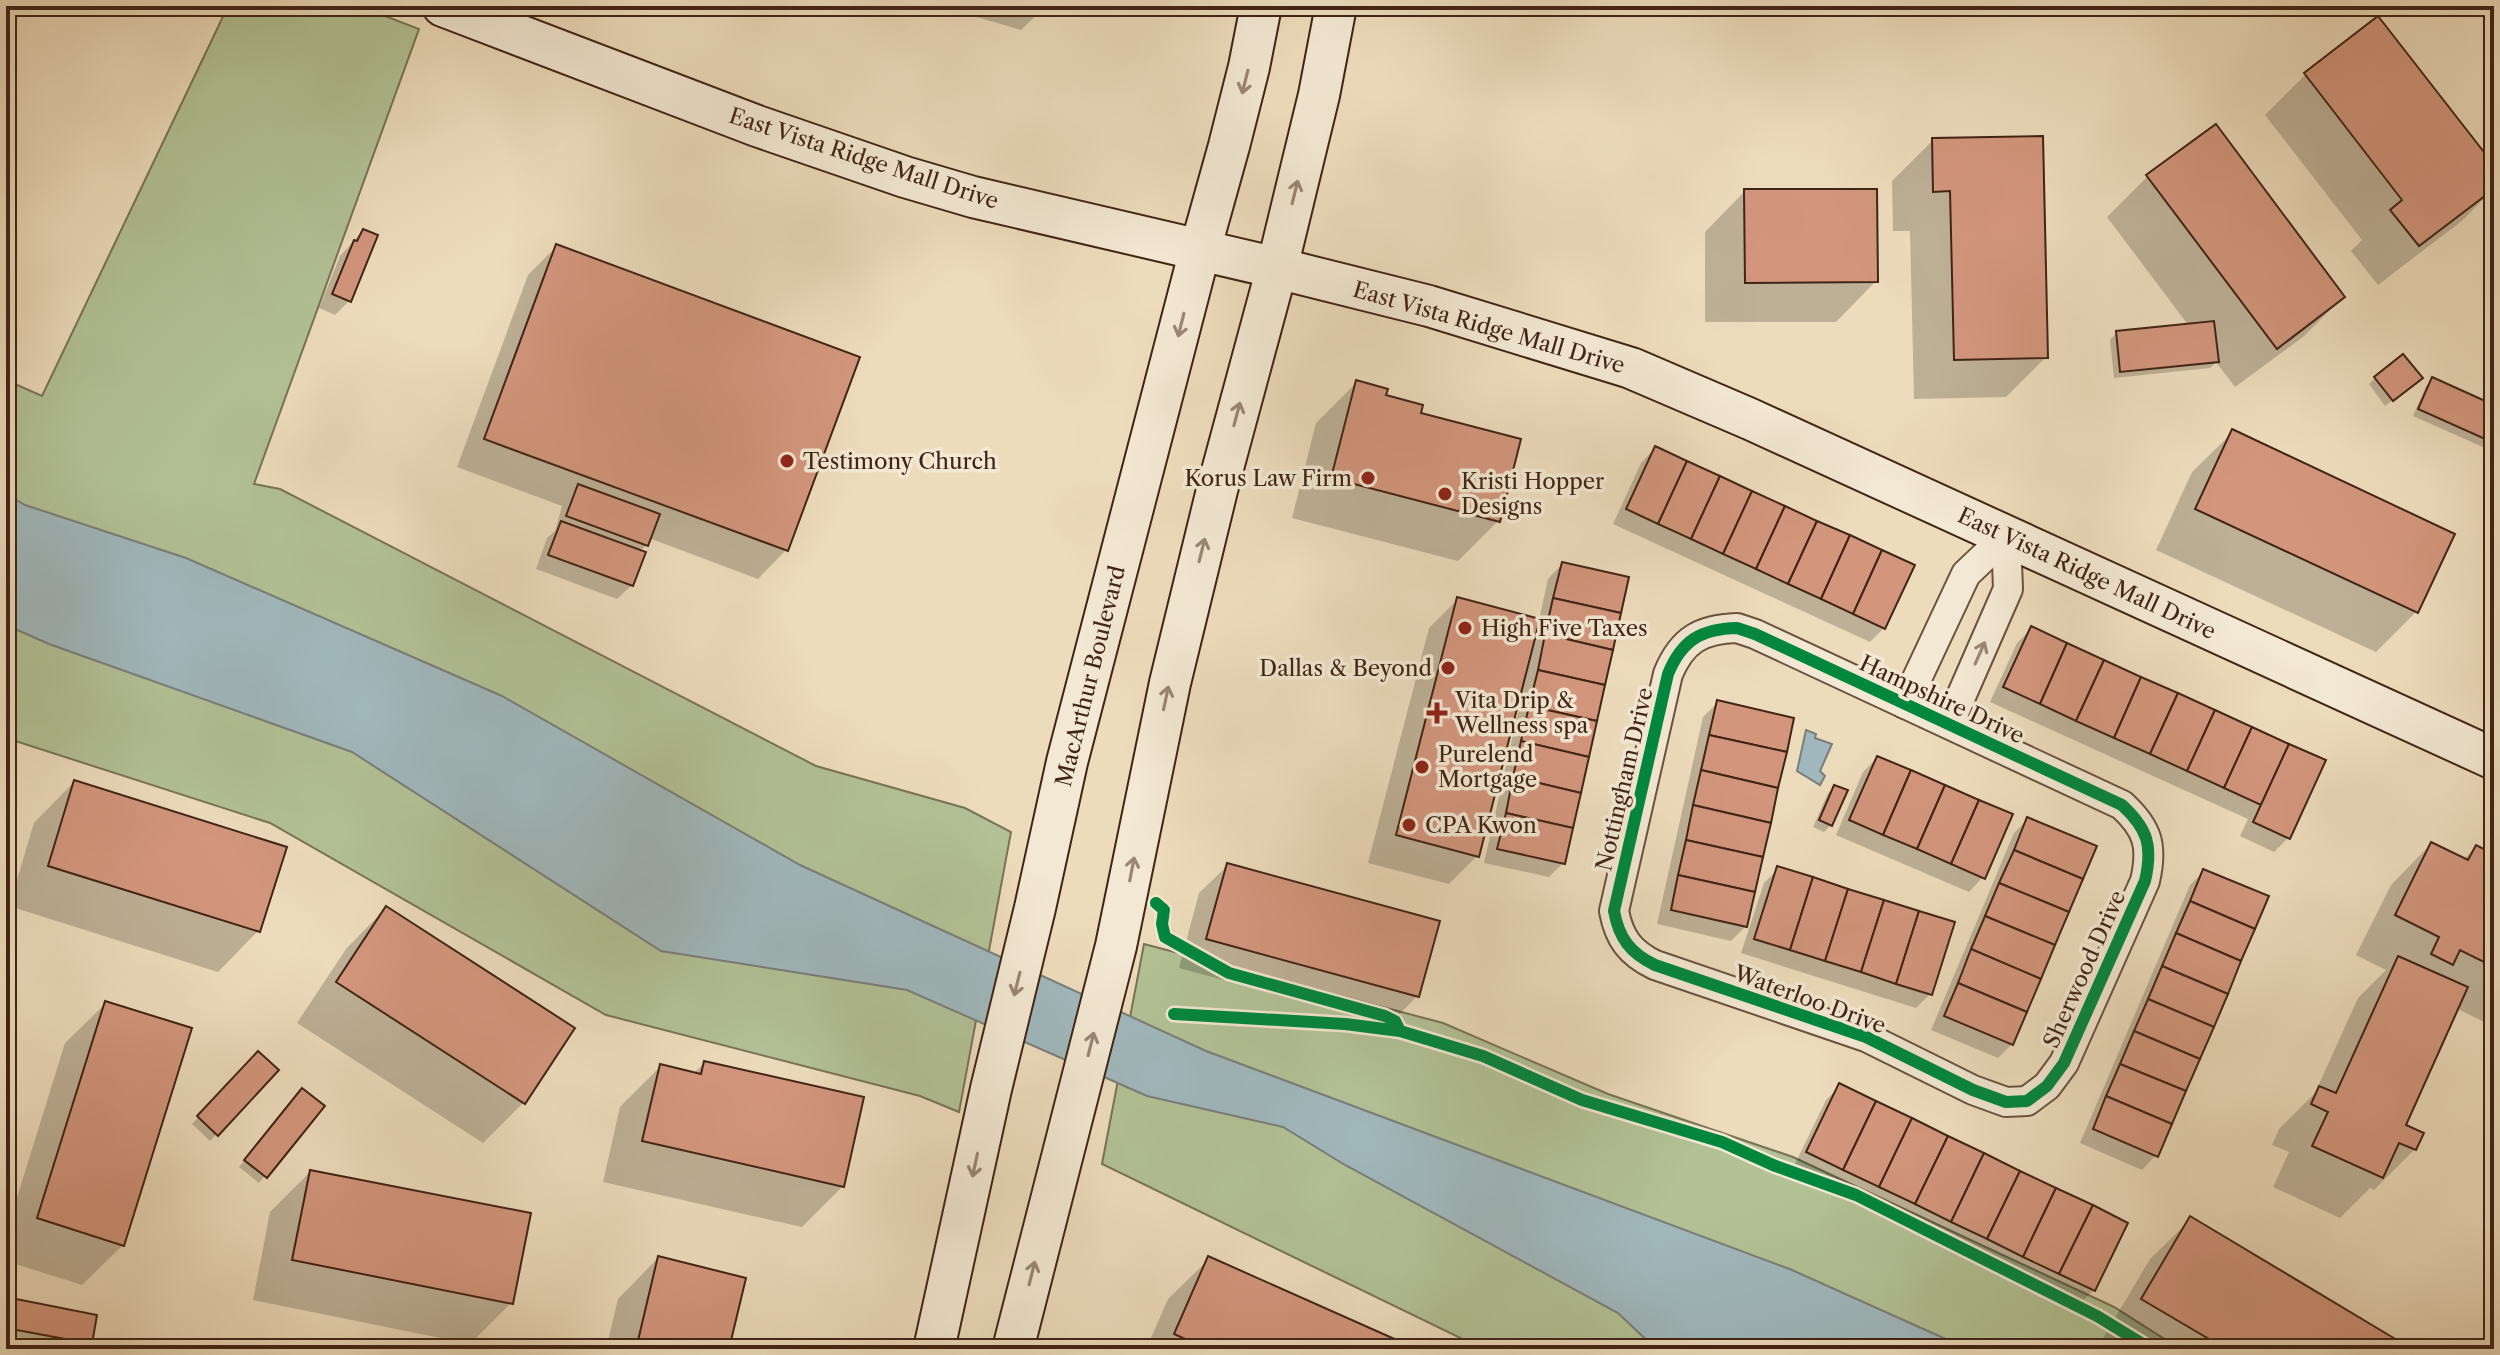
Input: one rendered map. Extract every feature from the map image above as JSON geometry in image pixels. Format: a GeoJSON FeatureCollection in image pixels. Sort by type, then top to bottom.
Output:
{"type":"FeatureCollection","features":[{"type":"Feature","properties":{"kind":"main road","name":"East Vista Ridge Mall Drive"},"geometry":{"type":"LineString","coordinates":[[443,6],[757,126],[905,177],[973,197],[1429,306],[1631,368],[1750,419],[2494,759]]}},
{"type":"Feature","properties":{"kind":"main road","name":"MacArthur Boulevard"},"geometry":{"type":"LineString","coordinates":[[934,1349],[1067,762],[1249,67],[1261,6]]}},
{"type":"Feature","properties":{"kind":"main road"},"geometry":{"type":"LineString","coordinates":[[1013,1349],[1116,946],[1170,683],[1225,460],[1277,268],[1319,95],[1336,6]]}},
{"type":"Feature","properties":{"kind":"street"},"geometry":{"type":"LineString","coordinates":[[1905,704],[1966,574],[2006,536]]}},
{"type":"Feature","properties":{"kind":"street"},"geometry":{"type":"LineString","coordinates":[[1949,724],[2008,589],[2006,536]]}},
{"type":"Feature","properties":{"kind":"street","name":"Hampshire Drive"},"geometry":{"type":"LineString","coordinates":[[1702,633],[1737,628],[1755,634],[2122,805],[2138,819],[2148,839]]}},
{"type":"Feature","properties":{"kind":"street","name":"Nottingham Drive"},"geometry":{"type":"LineString","coordinates":[[1626,945],[1617,929],[1614,911],[1668,674],[1675,658],[1702,633]]}},
{"type":"Feature","properties":{"kind":"street","name":"Sherwood Drive"},"geometry":{"type":"LineString","coordinates":[[2027,1101],[2047,1086],[2064,1063],[2145,881],[2150,860],[2148,839]]}},
{"type":"Feature","properties":{"kind":"street","name":"Waterloo Drive"},"geometry":{"type":"LineString","coordinates":[[1626,945],[1639,957],[1655,965],[1866,1037],[1973,1090],[2006,1102],[2027,1101]]}},
{"type":"Feature","properties":{"kind":"green space"},"geometry":{"type":"Polygon","coordinates":[[[228,6],[359,6],[419,29],[254,484],[280,489],[816,766],[965,808],[1011,832],[959,1112],[920,1096],[606,1015],[270,823],[6,738],[6,380],[42,396],[228,6]]]}},
{"type":"Feature","properties":{"kind":"green space"},"geometry":{"type":"Polygon","coordinates":[[[1144,944],[1443,1023],[1608,1094],[1793,1157],[2114,1307],[2180,1349],[1483,1349],[1102,1164],[1144,944]]]}},
{"type":"Feature","properties":{"kind":"water"},"geometry":{"type":"Polygon","coordinates":[[[6,494],[25,505],[186,558],[502,696],[800,865],[1206,1051],[1792,1270],[1968,1349],[1656,1349],[1618,1313],[1345,1165],[1283,1127],[1147,1096],[907,990],[661,951],[352,752],[49,644],[6,625],[6,494]]]}},
{"type":"Feature","properties":{"kind":"water"},"geometry":{"type":"Polygon","coordinates":[[[1806,730],[1816,734],[1815,738],[1832,744],[1820,771],[1825,776],[1820,785],[1797,771],[1806,730]]]}},
{"type":"Feature","properties":{"kind":"building"},"geometry":{"type":"Polygon","coordinates":[[[2378,16],[2494,165],[2494,189],[2419,246],[2390,210],[2402,200],[2304,73],[2378,16]]]}},
{"type":"Feature","properties":{"kind":"building"},"geometry":{"type":"Polygon","coordinates":[[[2216,124],[2345,297],[2277,349],[2146,175],[2216,124]]]}},
{"type":"Feature","properties":{"kind":"building"},"geometry":{"type":"Polygon","coordinates":[[[2043,136],[2048,358],[1954,360],[1950,191],[1933,192],[1932,138],[2043,136]]]}},
{"type":"Feature","properties":{"kind":"building"},"geometry":{"type":"Polygon","coordinates":[[[1744,189],[1877,189],[1878,282],[1745,283],[1744,189]]]}},
{"type":"Feature","properties":{"kind":"building"},"geometry":{"type":"Polygon","coordinates":[[[363,229],[378,235],[351,302],[332,294],[354,240],[357,241],[363,229]]]}},
{"type":"Feature","properties":{"kind":"building"},"geometry":{"type":"Polygon","coordinates":[[[556,244],[860,357],[788,551],[484,439],[556,244]]]}},
{"type":"Feature","properties":{"kind":"building"},"geometry":{"type":"Polygon","coordinates":[[[2214,321],[2219,362],[2120,372],[2116,331],[2214,321]]]}},
{"type":"Feature","properties":{"kind":"building"},"geometry":{"type":"Polygon","coordinates":[[[2403,354],[2423,378],[2393,401],[2374,377],[2403,354]]]}},
{"type":"Feature","properties":{"kind":"building"},"geometry":{"type":"Polygon","coordinates":[[[2432,377],[2494,405],[2494,443],[2418,409],[2432,377]]]}},
{"type":"Feature","properties":{"kind":"building"},"geometry":{"type":"Polygon","coordinates":[[[1356,380],[1388,389],[1386,395],[1423,405],[1421,413],[1521,439],[1500,522],[1331,478],[1356,380]]]}},
{"type":"Feature","properties":{"kind":"building"},"geometry":{"type":"Polygon","coordinates":[[[2232,429],[2455,534],[2418,613],[2195,509],[2232,429]]]}},
{"type":"Feature","properties":{"kind":"building"},"geometry":{"type":"Polygon","coordinates":[[[1655,446],[1687,461],[1658,524],[1626,509],[1655,446]]]}},
{"type":"Feature","properties":{"kind":"building"},"geometry":{"type":"Polygon","coordinates":[[[1687,461],[1720,476],[1691,539],[1658,524],[1687,461]]]}},
{"type":"Feature","properties":{"kind":"building"},"geometry":{"type":"Polygon","coordinates":[[[1720,476],[1752,491],[1723,554],[1691,539],[1720,476]]]}},
{"type":"Feature","properties":{"kind":"building"},"geometry":{"type":"Polygon","coordinates":[[[578,484],[660,514],[648,546],[566,516],[578,484]]]}},
{"type":"Feature","properties":{"kind":"building"},"geometry":{"type":"Polygon","coordinates":[[[1752,491],[1785,506],[1756,569],[1723,554],[1752,491]]]}},
{"type":"Feature","properties":{"kind":"building"},"geometry":{"type":"Polygon","coordinates":[[[1785,506],[1817,521],[1788,584],[1756,569],[1785,506]]]}},
{"type":"Feature","properties":{"kind":"building"},"geometry":{"type":"Polygon","coordinates":[[[561,521],[646,552],[633,586],[548,555],[561,521]]]}},
{"type":"Feature","properties":{"kind":"building"},"geometry":{"type":"Polygon","coordinates":[[[1817,521],[1850,535],[1821,599],[1788,584],[1817,521]]]}},
{"type":"Feature","properties":{"kind":"building"},"geometry":{"type":"Polygon","coordinates":[[[1850,535],[1882,550],[1853,614],[1821,599],[1850,535]]]}},
{"type":"Feature","properties":{"kind":"building"},"geometry":{"type":"Polygon","coordinates":[[[1882,550],[1915,565],[1885,629],[1853,614],[1882,550]]]}},
{"type":"Feature","properties":{"kind":"building"},"geometry":{"type":"Polygon","coordinates":[[[1562,562],[1629,577],[1621,613],[1553,598],[1562,562]]]}},
{"type":"Feature","properties":{"kind":"building"},"geometry":{"type":"Polygon","coordinates":[[[1457,597],[1540,619],[1479,857],[1396,835],[1457,597]]]}},
{"type":"Feature","properties":{"kind":"building"},"geometry":{"type":"Polygon","coordinates":[[[1553,598],[1621,613],[1613,650],[1545,634],[1553,598]]]}},
{"type":"Feature","properties":{"kind":"building"},"geometry":{"type":"Polygon","coordinates":[[[2031,626],[2067,643],[2040,704],[2003,687],[2031,626]]]}},
{"type":"Feature","properties":{"kind":"building"},"geometry":{"type":"Polygon","coordinates":[[[1545,634],[1613,650],[1605,685],[1538,670],[1545,634]]]}},
{"type":"Feature","properties":{"kind":"building"},"geometry":{"type":"Polygon","coordinates":[[[2067,643],[2104,660],[2076,721],[2040,704],[2067,643]]]}},
{"type":"Feature","properties":{"kind":"building"},"geometry":{"type":"Polygon","coordinates":[[[2104,660],[2141,677],[2114,738],[2076,721],[2104,660]]]}},
{"type":"Feature","properties":{"kind":"building"},"geometry":{"type":"Polygon","coordinates":[[[1538,670],[1605,685],[1597,721],[1529,706],[1538,670]]]}},
{"type":"Feature","properties":{"kind":"building"},"geometry":{"type":"Polygon","coordinates":[[[2141,677],[2178,693],[2150,754],[2114,738],[2141,677]]]}},
{"type":"Feature","properties":{"kind":"building"},"geometry":{"type":"Polygon","coordinates":[[[2178,693],[2215,710],[2187,771],[2150,754],[2178,693]]]}},
{"type":"Feature","properties":{"kind":"building"},"geometry":{"type":"Polygon","coordinates":[[[1717,700],[1794,718],[1787,752],[1709,735],[1717,700]]]}},
{"type":"Feature","properties":{"kind":"building"},"geometry":{"type":"Polygon","coordinates":[[[1529,706],[1597,721],[1589,757],[1521,741],[1529,706]]]}},
{"type":"Feature","properties":{"kind":"building"},"geometry":{"type":"Polygon","coordinates":[[[2215,710],[2252,727],[2224,788],[2187,771],[2215,710]]]}},
{"type":"Feature","properties":{"kind":"building"},"geometry":{"type":"Polygon","coordinates":[[[2252,727],[2289,744],[2261,805],[2224,788],[2252,727]]]}},
{"type":"Feature","properties":{"kind":"building"},"geometry":{"type":"Polygon","coordinates":[[[1709,735],[1787,752],[1778,788],[1701,770],[1709,735]]]}},
{"type":"Feature","properties":{"kind":"building"},"geometry":{"type":"Polygon","coordinates":[[[1521,741],[1589,757],[1581,793],[1513,777],[1521,741]]]}},
{"type":"Feature","properties":{"kind":"building"},"geometry":{"type":"Polygon","coordinates":[[[2289,744],[2326,760],[2290,839],[2253,822],[2289,744]]]}},
{"type":"Feature","properties":{"kind":"building"},"geometry":{"type":"Polygon","coordinates":[[[1877,756],[1911,770],[1883,835],[1849,820],[1877,756]]]}},
{"type":"Feature","properties":{"kind":"building"},"geometry":{"type":"Polygon","coordinates":[[[1701,770],[1778,788],[1771,823],[1693,805],[1701,770]]]}},
{"type":"Feature","properties":{"kind":"building"},"geometry":{"type":"Polygon","coordinates":[[[1911,770],[1945,785],[1917,849],[1883,835],[1911,770]]]}},
{"type":"Feature","properties":{"kind":"building"},"geometry":{"type":"Polygon","coordinates":[[[1513,777],[1581,793],[1573,828],[1506,813],[1513,777]]]}},
{"type":"Feature","properties":{"kind":"building"},"geometry":{"type":"Polygon","coordinates":[[[74,780],[287,847],[260,932],[48,866],[74,780]]]}},
{"type":"Feature","properties":{"kind":"building"},"geometry":{"type":"Polygon","coordinates":[[[1834,785],[1848,790],[1832,826],[1819,820],[1834,785]]]}},
{"type":"Feature","properties":{"kind":"building"},"geometry":{"type":"Polygon","coordinates":[[[1945,785],[1979,800],[1951,864],[1917,849],[1945,785]]]}},
{"type":"Feature","properties":{"kind":"building"},"geometry":{"type":"Polygon","coordinates":[[[1979,800],[2013,814],[1985,879],[1951,864],[1979,800]]]}},
{"type":"Feature","properties":{"kind":"building"},"geometry":{"type":"Polygon","coordinates":[[[1693,805],[1771,823],[1763,857],[1686,840],[1693,805]]]}},
{"type":"Feature","properties":{"kind":"building"},"geometry":{"type":"Polygon","coordinates":[[[1506,813],[1573,828],[1565,864],[1497,849],[1506,813]]]}},
{"type":"Feature","properties":{"kind":"building"},"geometry":{"type":"Polygon","coordinates":[[[2027,817],[2097,846],[2083,879],[2014,850],[2027,817]]]}},
{"type":"Feature","properties":{"kind":"building"},"geometry":{"type":"Polygon","coordinates":[[[1686,840],[1763,857],[1755,892],[1678,875],[1686,840]]]}},
{"type":"Feature","properties":{"kind":"building"},"geometry":{"type":"Polygon","coordinates":[[[2431,842],[2468,860],[2476,845],[2494,854],[2494,967],[2460,950],[2453,965],[2431,954],[2439,937],[2395,915],[2431,842]]]}},
{"type":"Feature","properties":{"kind":"building"},"geometry":{"type":"Polygon","coordinates":[[[2014,850],[2083,879],[2069,912],[1999,883],[2014,850]]]}},
{"type":"Feature","properties":{"kind":"building"},"geometry":{"type":"Polygon","coordinates":[[[1227,863],[1440,921],[1419,997],[1206,939],[1227,863]]]}},
{"type":"Feature","properties":{"kind":"building"},"geometry":{"type":"Polygon","coordinates":[[[1777,866],[1813,877],[1790,950],[1754,939],[1777,866]]]}},
{"type":"Feature","properties":{"kind":"building"},"geometry":{"type":"Polygon","coordinates":[[[2203,869],[2269,896],[2255,929],[2190,901],[2203,869]]]}},
{"type":"Feature","properties":{"kind":"building"},"geometry":{"type":"Polygon","coordinates":[[[1678,875],[1755,892],[1747,927],[1671,910],[1678,875]]]}},
{"type":"Feature","properties":{"kind":"building"},"geometry":{"type":"Polygon","coordinates":[[[1813,877],[1848,889],[1825,961],[1790,950],[1813,877]]]}},
{"type":"Feature","properties":{"kind":"building"},"geometry":{"type":"Polygon","coordinates":[[[1999,883],[2069,912],[2055,945],[1985,916],[1999,883]]]}},
{"type":"Feature","properties":{"kind":"building"},"geometry":{"type":"Polygon","coordinates":[[[1848,889],[1884,900],[1861,972],[1825,961],[1848,889]]]}},
{"type":"Feature","properties":{"kind":"building"},"geometry":{"type":"Polygon","coordinates":[[[1884,900],[1919,911],[1896,984],[1861,972],[1884,900]]]}},
{"type":"Feature","properties":{"kind":"building"},"geometry":{"type":"Polygon","coordinates":[[[2190,901],[2255,929],[2241,961],[2176,933],[2190,901]]]}},
{"type":"Feature","properties":{"kind":"building"},"geometry":{"type":"Polygon","coordinates":[[[386,906],[575,1028],[525,1104],[336,982],[386,906]]]}},
{"type":"Feature","properties":{"kind":"building"},"geometry":{"type":"Polygon","coordinates":[[[1919,911],[1955,922],[1932,995],[1896,984],[1919,911]]]}},
{"type":"Feature","properties":{"kind":"building"},"geometry":{"type":"Polygon","coordinates":[[[1985,916],[2055,945],[2041,979],[1971,949],[1985,916]]]}},
{"type":"Feature","properties":{"kind":"building"},"geometry":{"type":"Polygon","coordinates":[[[2176,933],[2241,961],[2228,994],[2162,966],[2176,933]]]}},
{"type":"Feature","properties":{"kind":"building"},"geometry":{"type":"Polygon","coordinates":[[[1971,949],[2041,979],[2027,1012],[1958,983],[1971,949]]]}},
{"type":"Feature","properties":{"kind":"building"},"geometry":{"type":"Polygon","coordinates":[[[2398,956],[2468,987],[2406,1125],[2424,1133],[2416,1150],[2399,1143],[2383,1178],[2312,1146],[2328,1112],[2311,1104],[2319,1086],[2336,1093],[2398,956]]]}},
{"type":"Feature","properties":{"kind":"building"},"geometry":{"type":"Polygon","coordinates":[[[2162,966],[2228,994],[2214,1027],[2148,999],[2162,966]]]}},
{"type":"Feature","properties":{"kind":"building"},"geometry":{"type":"Polygon","coordinates":[[[1958,983],[2027,1012],[2013,1045],[1944,1016],[1958,983]]]}},
{"type":"Feature","properties":{"kind":"building"},"geometry":{"type":"Polygon","coordinates":[[[2148,999],[2214,1027],[2200,1059],[2134,1031],[2148,999]]]}},
{"type":"Feature","properties":{"kind":"building"},"geometry":{"type":"Polygon","coordinates":[[[105,1001],[192,1028],[124,1246],[37,1218],[105,1001]]]}},
{"type":"Feature","properties":{"kind":"building"},"geometry":{"type":"Polygon","coordinates":[[[2134,1031],[2200,1059],[2186,1091],[2120,1064],[2134,1031]]]}},
{"type":"Feature","properties":{"kind":"building"},"geometry":{"type":"Polygon","coordinates":[[[258,1051],[279,1070],[218,1136],[197,1116],[258,1051]]]}},
{"type":"Feature","properties":{"kind":"building"},"geometry":{"type":"Polygon","coordinates":[[[704,1061],[864,1097],[844,1187],[642,1141],[660,1064],[701,1074],[704,1061]]]}},
{"type":"Feature","properties":{"kind":"building"},"geometry":{"type":"Polygon","coordinates":[[[2120,1064],[2186,1091],[2172,1124],[2106,1096],[2120,1064]]]}},
{"type":"Feature","properties":{"kind":"building"},"geometry":{"type":"Polygon","coordinates":[[[1839,1083],[1876,1101],[1843,1170],[1806,1152],[1839,1083]]]}},
{"type":"Feature","properties":{"kind":"building"},"geometry":{"type":"Polygon","coordinates":[[[302,1088],[325,1106],[267,1178],[244,1160],[302,1088]]]}},
{"type":"Feature","properties":{"kind":"building"},"geometry":{"type":"Polygon","coordinates":[[[2106,1096],[2172,1124],[2158,1157],[2093,1129],[2106,1096]]]}},
{"type":"Feature","properties":{"kind":"building"},"geometry":{"type":"Polygon","coordinates":[[[1876,1101],[1912,1118],[1879,1187],[1843,1170],[1876,1101]]]}},
{"type":"Feature","properties":{"kind":"building"},"geometry":{"type":"Polygon","coordinates":[[[1912,1118],[1948,1136],[1915,1204],[1879,1187],[1912,1118]]]}},
{"type":"Feature","properties":{"kind":"building"},"geometry":{"type":"Polygon","coordinates":[[[1948,1136],[1984,1153],[1951,1222],[1915,1204],[1948,1136]]]}},
{"type":"Feature","properties":{"kind":"building"},"geometry":{"type":"Polygon","coordinates":[[[1984,1153],[2020,1171],[1987,1239],[1951,1222],[1984,1153]]]}},
{"type":"Feature","properties":{"kind":"building"},"geometry":{"type":"Polygon","coordinates":[[[310,1170],[531,1213],[513,1304],[292,1260],[310,1170]]]}},
{"type":"Feature","properties":{"kind":"building"},"geometry":{"type":"Polygon","coordinates":[[[2020,1171],[2056,1188],[2023,1257],[1987,1239],[2020,1171]]]}},
{"type":"Feature","properties":{"kind":"building"},"geometry":{"type":"Polygon","coordinates":[[[2056,1188],[2093,1205],[2059,1274],[2023,1257],[2056,1188]]]}},
{"type":"Feature","properties":{"kind":"building"},"geometry":{"type":"Polygon","coordinates":[[[2093,1205],[2128,1223],[2095,1291],[2059,1274],[2093,1205]]]}},
{"type":"Feature","properties":{"kind":"building"},"geometry":{"type":"Polygon","coordinates":[[[2190,1216],[2397,1340],[2392,1349],[2226,1349],[2141,1299],[2190,1216]]]}},
{"type":"Feature","properties":{"kind":"building"},"geometry":{"type":"Polygon","coordinates":[[[658,1256],[746,1278],[729,1349],[636,1349],[658,1256]]]}},
{"type":"Feature","properties":{"kind":"building"},"geometry":{"type":"Polygon","coordinates":[[[1208,1256],[1417,1349],[1207,1349],[1174,1334],[1208,1256]]]}},
{"type":"Feature","properties":{"kind":"building"},"geometry":{"type":"Polygon","coordinates":[[[11,1298],[97,1315],[92,1344],[6,1328],[11,1298]]]}},
{"type":"Feature","properties":{"kind":"cycle path"},"geometry":{"type":"LineString","coordinates":[[1737,628],[2122,805],[2143,830],[2148,848],[2145,881],[2064,1063],[2047,1086],[2027,1101],[2006,1102],[1973,1090],[1866,1037],[1655,965],[1632,950],[1623,937],[1614,911],[1668,674],[1680,653],[1694,639],[1713,631],[1737,628]]}},
{"type":"Feature","properties":{"kind":"cycle path"},"geometry":{"type":"LineString","coordinates":[[1156,903],[1164,910],[1162,924],[1165,937],[1229,973],[1385,1016],[1395,1021],[1398,1027]]}},
{"type":"Feature","properties":{"kind":"cycle path"},"geometry":{"type":"LineString","coordinates":[[1174,1014],[1345,1024],[1400,1031],[1483,1056],[1582,1100],[1722,1142],[1773,1165],[1856,1195],[2097,1316],[2151,1349]]}},
{"type":"Feature","properties":{"kind":"place","name":"Testimony Church"},"geometry":{"type":"Point","coordinates":[787,461]}},
{"type":"Feature","properties":{"kind":"place","name":"Korus Law Firm"},"geometry":{"type":"Point","coordinates":[1368,478]}},
{"type":"Feature","properties":{"kind":"place","name":"Kristi Hopper Designs"},"geometry":{"type":"Point","coordinates":[1445,494]}},
{"type":"Feature","properties":{"kind":"place","name":"High Five Taxes"},"geometry":{"type":"Point","coordinates":[1465,628]}},
{"type":"Feature","properties":{"kind":"place","name":"Dallas & Beyond"},"geometry":{"type":"Point","coordinates":[1448,668]}},
{"type":"Feature","properties":{"kind":"place","name":"Vita Drip & Wellness spa"},"geometry":{"type":"Point","coordinates":[1437,713]}},
{"type":"Feature","properties":{"kind":"place","name":"Purelend Mortgage"},"geometry":{"type":"Point","coordinates":[1422,767]}},
{"type":"Feature","properties":{"kind":"place","name":"CPA Kwon"},"geometry":{"type":"Point","coordinates":[1409,825]}}]}
